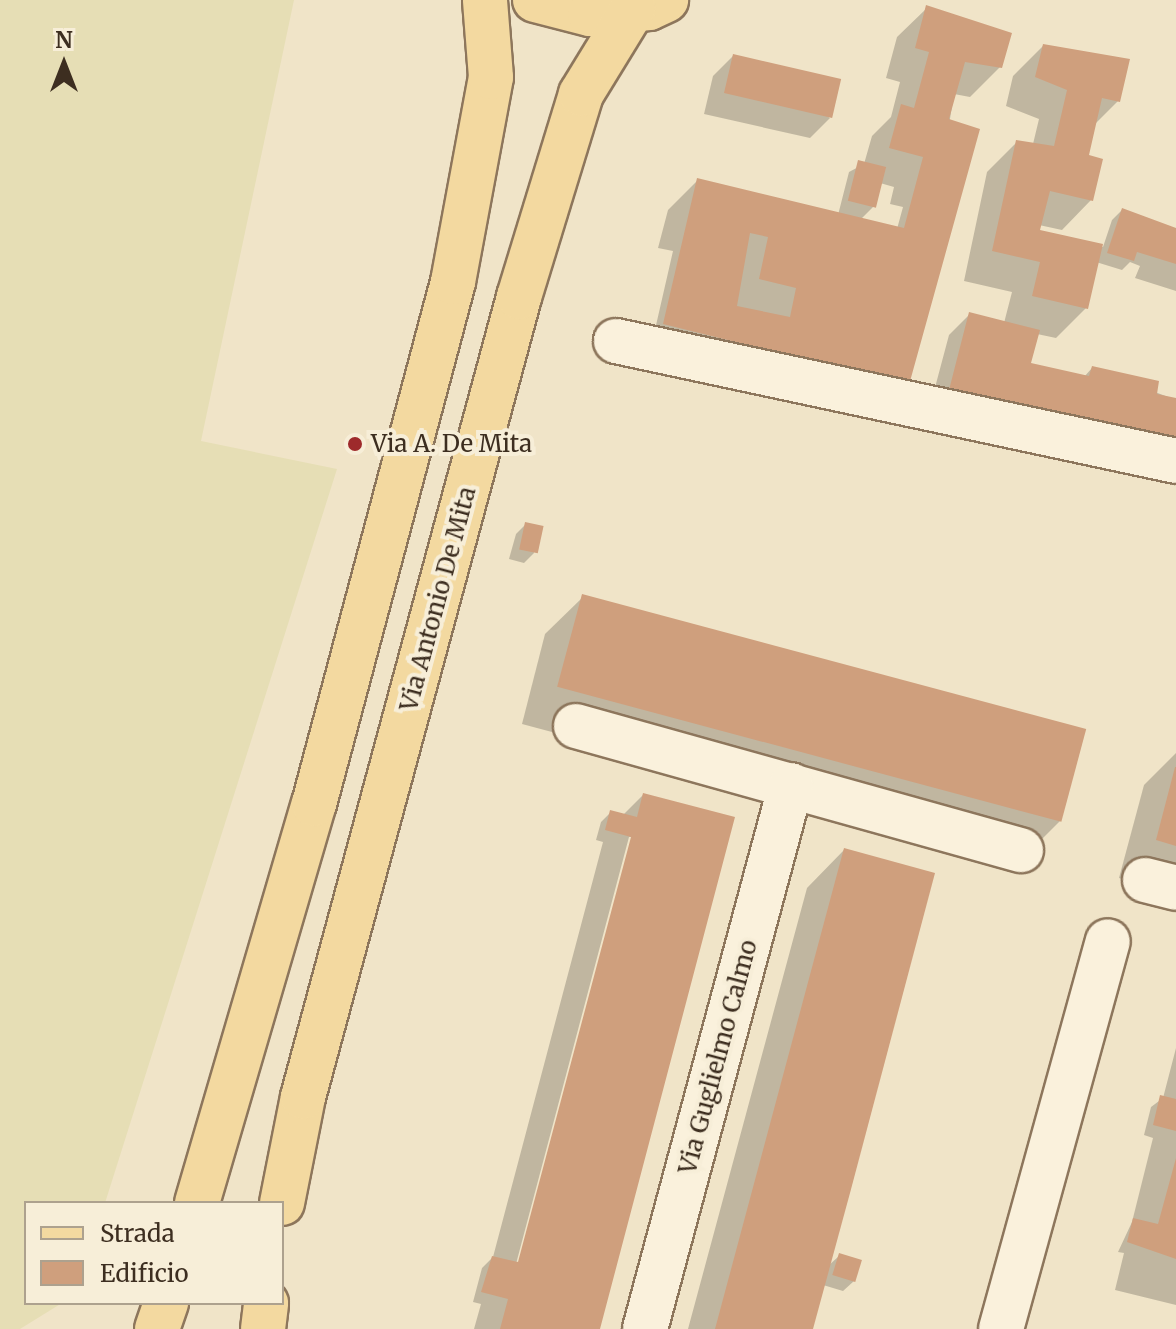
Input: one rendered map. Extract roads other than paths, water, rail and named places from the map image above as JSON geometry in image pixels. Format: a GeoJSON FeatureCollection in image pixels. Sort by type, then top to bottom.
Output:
{"type":"FeatureCollection","features":[{"type":"Feature","properties":{"kind":"main road"},"geometry":{"type":"LineString","coordinates":[[198,1201],[306,833],[453,282],[491,77],[485,0]]}},
{"type":"Feature","properties":{"kind":"main road"},"geometry":{"type":"LineString","coordinates":[[535,0],[590,14],[649,5]]}},
{"type":"Feature","properties":{"kind":"main road","name":"Via Antonio De Mita"},"geometry":{"type":"LineString","coordinates":[[282,1201],[303,1097],[519,297],[581,94],[649,5]]}},
{"type":"Feature","properties":{"kind":"main road"},"geometry":{"type":"LineString","coordinates":[[157,1329],[165,1305]]}},
{"type":"Feature","properties":{"kind":"main road"},"geometry":{"type":"LineString","coordinates":[[263,1329],[266,1305]]}},
{"type":"Feature","properties":{"kind":"street"},"geometry":{"type":"LineString","coordinates":[[616,341],[1176,461]]}},
{"type":"Feature","properties":{"kind":"street"},"geometry":{"type":"LineString","coordinates":[[576,726],[1021,850]]}},
{"type":"Feature","properties":{"kind":"street","name":"Via Guglielmo Calmo"},"geometry":{"type":"LineString","coordinates":[[645,1329],[791,785]]}},
{"type":"Feature","properties":{"kind":"street"},"geometry":{"type":"LineString","coordinates":[[1001,1329],[1108,941]]}},
{"type":"Feature","properties":{"kind":"place","name":"Via A. De Mita"},"geometry":{"type":"Point","coordinates":[355,444]}}]}
